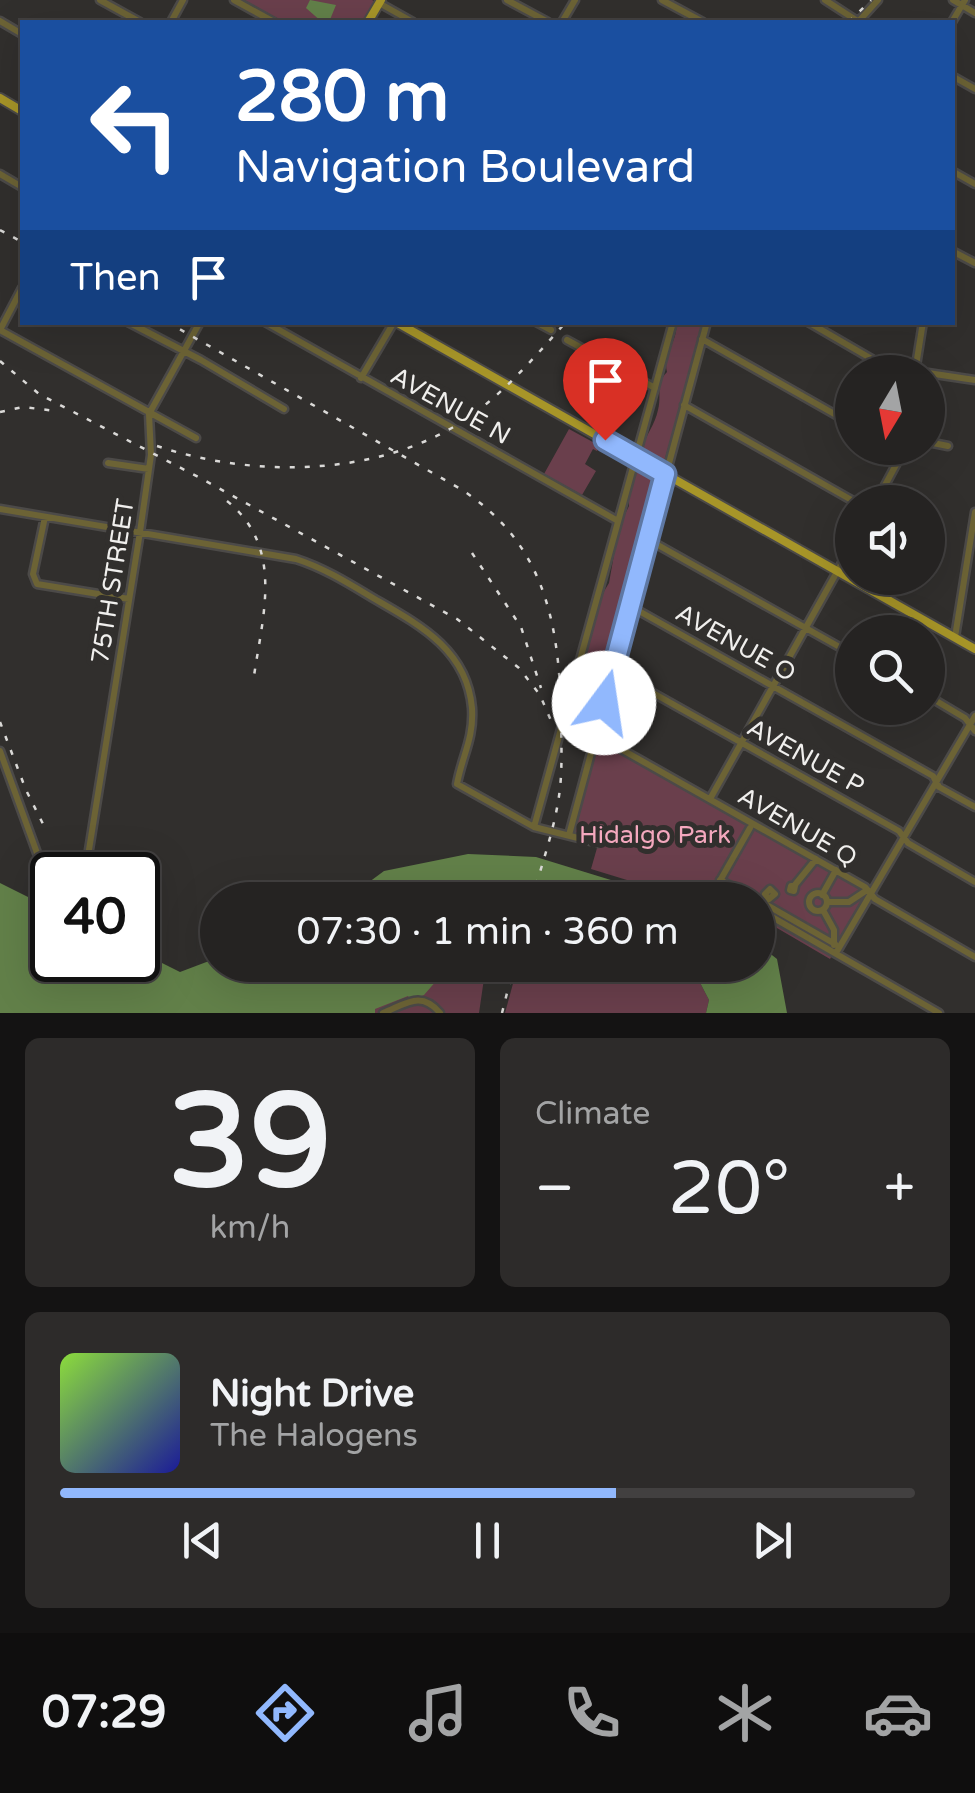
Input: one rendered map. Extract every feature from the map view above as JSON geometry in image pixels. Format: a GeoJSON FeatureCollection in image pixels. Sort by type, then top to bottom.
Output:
{"type":"FeatureCollection","features":[{"type":"Feature","properties":{"kind":"main road"},"geometry":{"type":"LineString","coordinates":[[400,325],[835,568]]}},
{"type":"Feature","properties":{"kind":"main road"},"geometry":{"type":"LineString","coordinates":[[882,595],[975,649]]}},
{"type":"Feature","properties":{"kind":"street"},"geometry":{"type":"LineString","coordinates":[[100,0],[136,20]]}},
{"type":"Feature","properties":{"kind":"street"},"geometry":{"type":"LineString","coordinates":[[234,0],[270,20]]}},
{"type":"Feature","properties":{"kind":"street"},"geometry":{"type":"LineString","coordinates":[[507,0],[544,20]]}},
{"type":"Feature","properties":{"kind":"street"},"geometry":{"type":"LineString","coordinates":[[662,0],[699,20]]}},
{"type":"Feature","properties":{"kind":"street"},"geometry":{"type":"LineString","coordinates":[[826,0],[855,20]]}},
{"type":"Feature","properties":{"kind":"street"},"geometry":{"type":"LineString","coordinates":[[860,20],[878,0]]}},
{"type":"Feature","properties":{"kind":"street"},"geometry":{"type":"LineString","coordinates":[[953,0],[975,12]]}},
{"type":"Feature","properties":{"kind":"street"},"geometry":{"type":"LineString","coordinates":[[380,2],[409,20]]}},
{"type":"Feature","properties":{"kind":"street"},"geometry":{"type":"LineString","coordinates":[[20,292],[0,330],[196,438]]}},
{"type":"Feature","properties":{"kind":"street"},"geometry":{"type":"LineString","coordinates":[[133,325],[284,409]]}},
{"type":"Feature","properties":{"kind":"street","name":"75TH STREET"},"geometry":{"type":"LineString","coordinates":[[89,852],[140,532],[148,469],[149,414],[198,325]]}},
{"type":"Feature","properties":{"kind":"street","name":"AVENUE N"},"geometry":{"type":"LineString","coordinates":[[269,325],[618,521]]}},
{"type":"Feature","properties":{"kind":"street"},"geometry":{"type":"LineString","coordinates":[[361,378],[393,325]]}},
{"type":"Feature","properties":{"kind":"street"},"geometry":{"type":"LineString","coordinates":[[541,325],[550,330]]}},
{"type":"Feature","properties":{"kind":"street"},"geometry":{"type":"LineString","coordinates":[[534,827],[671,325]]}},
{"type":"Feature","properties":{"kind":"street"},"geometry":{"type":"LineString","coordinates":[[569,835],[706,325]]}},
{"type":"Feature","properties":{"kind":"street"},"geometry":{"type":"LineString","coordinates":[[813,325],[865,355]]}},
{"type":"Feature","properties":{"kind":"street"},"geometry":{"type":"LineString","coordinates":[[921,355],[923,325]]}},
{"type":"Feature","properties":{"kind":"street"},"geometry":{"type":"LineString","coordinates":[[702,339],[835,414]]}},
{"type":"Feature","properties":{"kind":"street"},"geometry":{"type":"LineString","coordinates":[[567,340],[654,388]]}},
{"type":"Feature","properties":{"kind":"street"},"geometry":{"type":"LineString","coordinates":[[945,376],[975,380]]}},
{"type":"Feature","properties":{"kind":"street"},"geometry":{"type":"LineString","coordinates":[[684,405],[835,491]]}},
{"type":"Feature","properties":{"kind":"street"},"geometry":{"type":"LineString","coordinates":[[108,463],[148,469]]}},
{"type":"Feature","properties":{"kind":"street"},"geometry":{"type":"LineString","coordinates":[[0,509],[315,565],[436,637],[458,664],[472,704],[470,744],[457,784],[534,827],[598,843]]}},
{"type":"Feature","properties":{"kind":"street"},"geometry":{"type":"LineString","coordinates":[[956,637],[975,512]]}},
{"type":"Feature","properties":{"kind":"street"},"geometry":{"type":"LineString","coordinates":[[45,517],[33,574],[35,582],[130,599]]}},
{"type":"Feature","properties":{"kind":"street"},"geometry":{"type":"LineString","coordinates":[[648,540],[835,644]]}},
{"type":"Feature","properties":{"kind":"street"},"geometry":{"type":"LineString","coordinates":[[710,799],[835,575]]}},
{"type":"Feature","properties":{"kind":"street","name":"AVENUE O"},"geometry":{"type":"LineString","coordinates":[[630,606],[934,776],[939,787],[975,807]]}},
{"type":"Feature","properties":{"kind":"street","name":"AVENUE P"},"geometry":{"type":"LineString","coordinates":[[612,670],[899,831],[908,844],[975,882]]}},
{"type":"Feature","properties":{"kind":"street"},"geometry":{"type":"LineString","coordinates":[[945,706],[972,727]]}},
{"type":"Feature","properties":{"kind":"street"},"geometry":{"type":"LineString","coordinates":[[834,949],[972,727],[975,716]]}},
{"type":"Feature","properties":{"kind":"street","name":"AVENUE Q"},"geometry":{"type":"LineString","coordinates":[[596,736],[836,870],[975,958]]}},
{"type":"Feature","properties":{"kind":"street"},"geometry":{"type":"LineString","coordinates":[[0,752],[36,852]]}},
{"type":"Feature","properties":{"kind":"street"},"geometry":{"type":"LineString","coordinates":[[724,882],[720,880],[750,828]]}},
{"type":"Feature","properties":{"kind":"street"},"geometry":{"type":"LineString","coordinates":[[775,892],[793,888],[816,860]]}},
{"type":"Feature","properties":{"kind":"street"},"geometry":{"type":"LineString","coordinates":[[804,927],[821,904],[836,870]]}},
{"type":"Feature","properties":{"kind":"street"},"geometry":{"type":"LineString","coordinates":[[793,888],[821,904],[849,902],[869,892]]}},
{"type":"Feature","properties":{"kind":"street"},"geometry":{"type":"LineString","coordinates":[[821,904],[834,930],[834,949]]}},
{"type":"Feature","properties":{"kind":"street"},"geometry":{"type":"LineString","coordinates":[[775,910],[834,949]]}},
{"type":"Feature","properties":{"kind":"street"},"geometry":{"type":"LineString","coordinates":[[775,918],[940,1013]]}},
{"type":"Feature","properties":{"kind":"street"},"geometry":{"type":"LineString","coordinates":[[383,1013],[420,999],[440,1013]]}},
{"type":"Feature","properties":{"kind":"green space"},"geometry":{"type":"Polygon","coordinates":[[[244,0],[376,2],[365,20],[280,20],[244,0]]]}},
{"type":"Feature","properties":{"kind":"green space"},"geometry":{"type":"Polygon","coordinates":[[[676,325],[703,325],[664,462],[642,449],[657,415],[660,386],[676,325]]]}},
{"type":"Feature","properties":{"kind":"green space"},"geometry":{"type":"Polygon","coordinates":[[[569,429],[600,446],[597,451],[593,449],[585,464],[596,471],[582,495],[544,474],[569,429]]]}},
{"type":"Feature","properties":{"kind":"green space"},"geometry":{"type":"Polygon","coordinates":[[[638,468],[660,480],[660,487],[588,752],[577,738],[572,722],[566,720],[609,583],[619,526],[629,506],[629,492],[638,468]]]}},
{"type":"Feature","properties":{"kind":"green space","name":"Hidalgo Park"},"geometry":{"type":"Polygon","coordinates":[[[601,743],[869,894],[830,959],[775,927],[775,882],[633,882],[591,869],[599,841],[572,833],[596,746],[601,743]]]}},
{"type":"Feature","properties":{"kind":"green space"},"geometry":{"type":"Polygon","coordinates":[[[407,982],[484,982],[479,1013],[362,1013],[407,982]]]}},
{"type":"Feature","properties":{"kind":"green space"},"geometry":{"type":"Polygon","coordinates":[[[513,982],[700,982],[709,1000],[706,1013],[505,1013],[513,982]]]}},
{"type":"Feature","properties":{"kind":"shaded area"},"geometry":{"type":"Polygon","coordinates":[[[310,0],[336,5],[330,20],[320,20],[306,8],[310,0]]]}},
{"type":"Feature","properties":{"kind":"shaded area"},"geometry":{"type":"Polygon","coordinates":[[[468,854],[536,857],[617,882],[369,882],[384,871],[468,854]]]}},
{"type":"Feature","properties":{"kind":"shaded area"},"geometry":{"type":"Polygon","coordinates":[[[0,883],[30,898],[30,982],[160,982],[160,962],[180,972],[200,964],[200,982],[435,982],[424,995],[410,1000],[408,996],[375,1009],[375,1013],[0,1013],[0,883]]]}},
{"type":"Feature","properties":{"kind":"shaded area"},"geometry":{"type":"Polygon","coordinates":[[[777,959],[787,1013],[706,1013],[709,1000],[700,982],[775,982],[777,959]]]}},
{"type":"Feature","properties":{"kind":"railway"},"geometry":{"type":"LineString","coordinates":[[851,20],[871,0]]}},
{"type":"Feature","properties":{"kind":"railway"},"geometry":{"type":"LineString","coordinates":[[0,230],[20,241]]}},
{"type":"Feature","properties":{"kind":"railway"},"geometry":{"type":"LineString","coordinates":[[172,325],[459,488],[510,532],[528,558],[541,586],[556,646],[561,744],[557,809],[537,882]]}},
{"type":"Feature","properties":{"kind":"railway"},"geometry":{"type":"LineString","coordinates":[[157,446],[238,464],[281,467],[366,460],[407,448],[445,432],[480,409],[563,325]]}},
{"type":"Feature","properties":{"kind":"railway"},"geometry":{"type":"LineString","coordinates":[[0,361],[39,394],[457,619],[519,668],[540,695],[552,723]]}},
{"type":"Feature","properties":{"kind":"railway"},"geometry":{"type":"LineString","coordinates":[[0,412],[23,407],[56,411]]}},
{"type":"Feature","properties":{"kind":"railway"},"geometry":{"type":"LineString","coordinates":[[227,501],[245,519],[263,560],[264,606],[254,676]]}},
{"type":"Feature","properties":{"kind":"railway"},"geometry":{"type":"LineString","coordinates":[[472,553],[521,627],[541,688]]}},
{"type":"Feature","properties":{"kind":"railway"},"geometry":{"type":"LineString","coordinates":[[0,722],[47,832]]}},
{"type":"Feature","properties":{"kind":"railway"},"geometry":{"type":"LineString","coordinates":[[502,1013],[510,982]]}},
{"type":"Feature","properties":{"kind":"route"},"geometry":{"type":"LineString","coordinates":[[604,703],[665,474],[605,440]]}}]}
